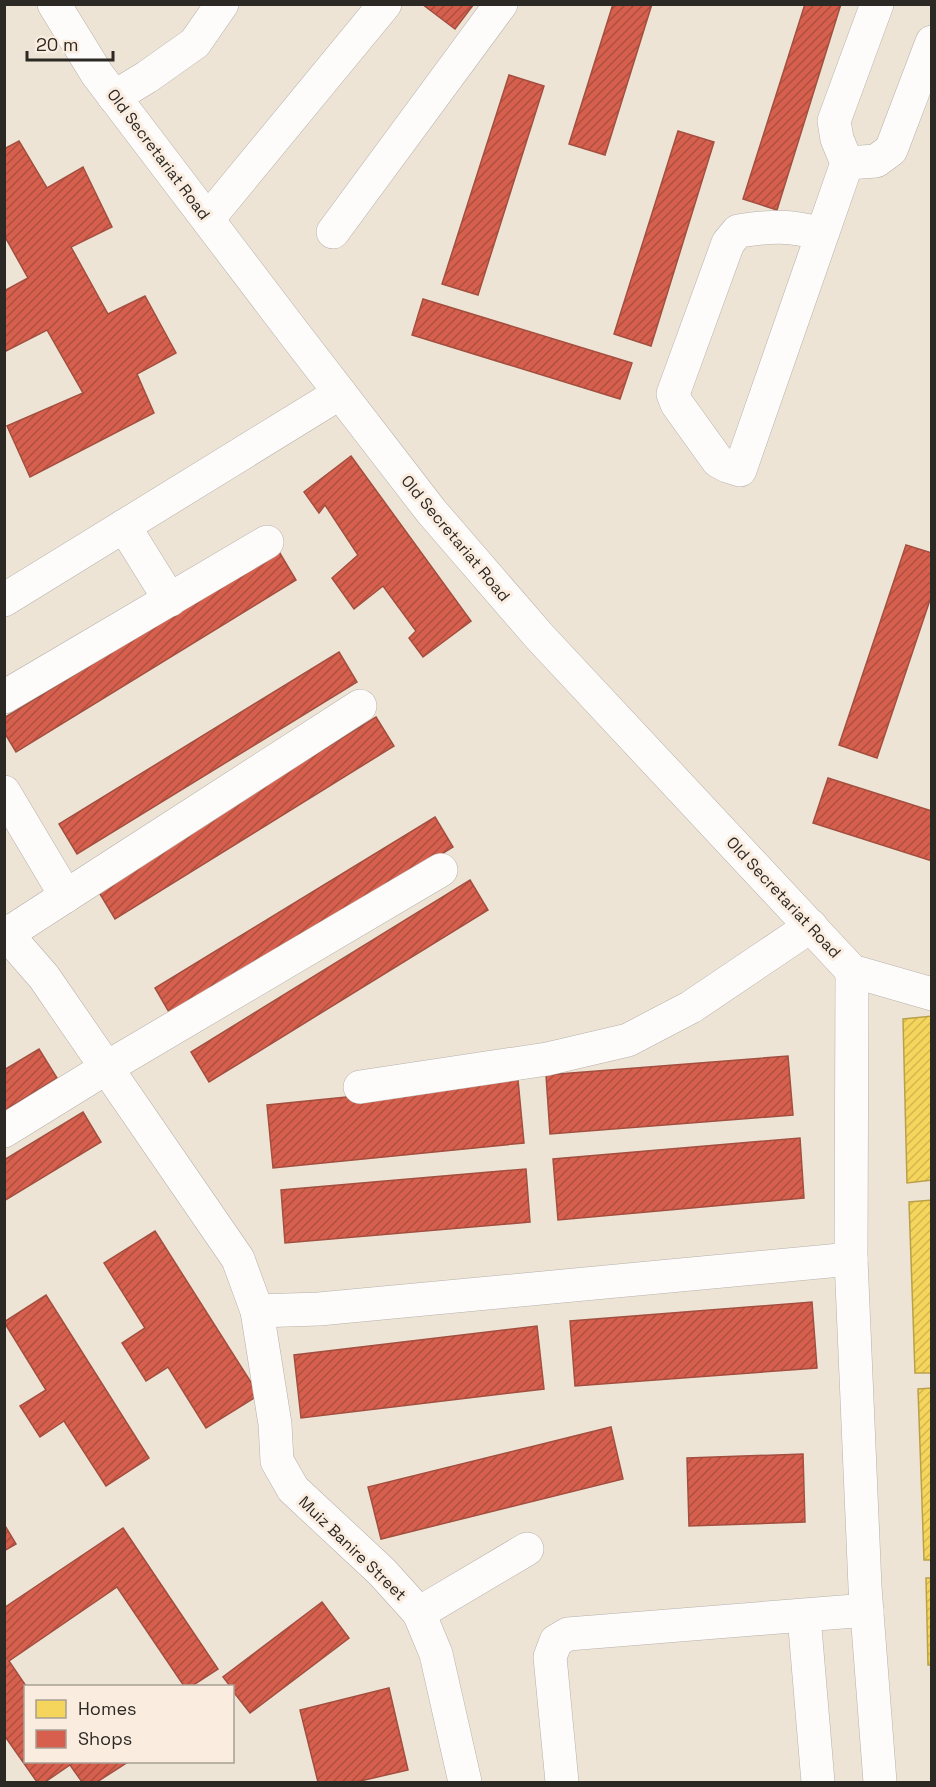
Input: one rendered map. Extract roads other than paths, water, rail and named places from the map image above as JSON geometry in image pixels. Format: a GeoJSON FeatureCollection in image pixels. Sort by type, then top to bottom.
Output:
{"type":"FeatureCollection","features":[{"type":"Feature","properties":{"kind":"street","name":"Old Secretariat Road"},"geometry":{"type":"LineString","coordinates":[[54,4],[97,74],[340,393],[431,511],[539,636],[852,970],[932,994]]}},
{"type":"Feature","properties":{"kind":"street"},"geometry":{"type":"LineString","coordinates":[[114,97],[195,43],[222,4]]}},
{"type":"Feature","properties":{"kind":"street"},"geometry":{"type":"LineString","coordinates":[[208,219],[385,4]]}},
{"type":"Feature","properties":{"kind":"street"},"geometry":{"type":"LineString","coordinates":[[333,232],[501,4]]}},
{"type":"Feature","properties":{"kind":"street"},"geometry":{"type":"LineString","coordinates":[[822,234],[795,227],[765,227],[738,231],[728,243],[673,394],[677,404],[718,461],[727,466],[740,470],[847,163],[837,139],[834,121],[877,4]]}},
{"type":"Feature","properties":{"kind":"street"},"geometry":{"type":"LineString","coordinates":[[847,163],[876,161],[891,150],[932,42]]}},
{"type":"Feature","properties":{"kind":"street"},"geometry":{"type":"LineString","coordinates":[[4,600],[340,393]]}},
{"type":"Feature","properties":{"kind":"street"},"geometry":{"type":"LineString","coordinates":[[124,526],[170,600]]}},
{"type":"Feature","properties":{"kind":"street"},"geometry":{"type":"LineString","coordinates":[[4,697],[267,542]]}},
{"type":"Feature","properties":{"kind":"street"},"geometry":{"type":"LineString","coordinates":[[6,933],[360,706]]}},
{"type":"Feature","properties":{"kind":"street"},"geometry":{"type":"LineString","coordinates":[[4,792],[66,896]]}},
{"type":"Feature","properties":{"kind":"street"},"geometry":{"type":"LineString","coordinates":[[4,1131],[441,870]]}},
{"type":"Feature","properties":{"kind":"street"},"geometry":{"type":"LineString","coordinates":[[360,1087],[548,1059],[628,1040],[691,1007],[811,926]]}},
{"type":"Feature","properties":{"kind":"street","name":"Muiz Banire Street"},"geometry":{"type":"LineString","coordinates":[[6,933],[44,976],[238,1259],[257,1311],[275,1424],[277,1461],[292,1489],[382,1572],[419,1613],[436,1654],[465,1782]]}},
{"type":"Feature","properties":{"kind":"street"},"geometry":{"type":"LineString","coordinates":[[852,970],[851,1259],[867,1610],[880,1782]]}},
{"type":"Feature","properties":{"kind":"street"},"geometry":{"type":"LineString","coordinates":[[257,1311],[319,1309],[851,1259]]}},
{"type":"Feature","properties":{"kind":"street"},"geometry":{"type":"LineString","coordinates":[[419,1613],[527,1549]]}},
{"type":"Feature","properties":{"kind":"street"},"geometry":{"type":"LineString","coordinates":[[562,1782],[550,1657],[556,1641],[568,1634],[867,1610]]}},
{"type":"Feature","properties":{"kind":"street"},"geometry":{"type":"LineString","coordinates":[[804,1616],[818,1782]]}}]}
